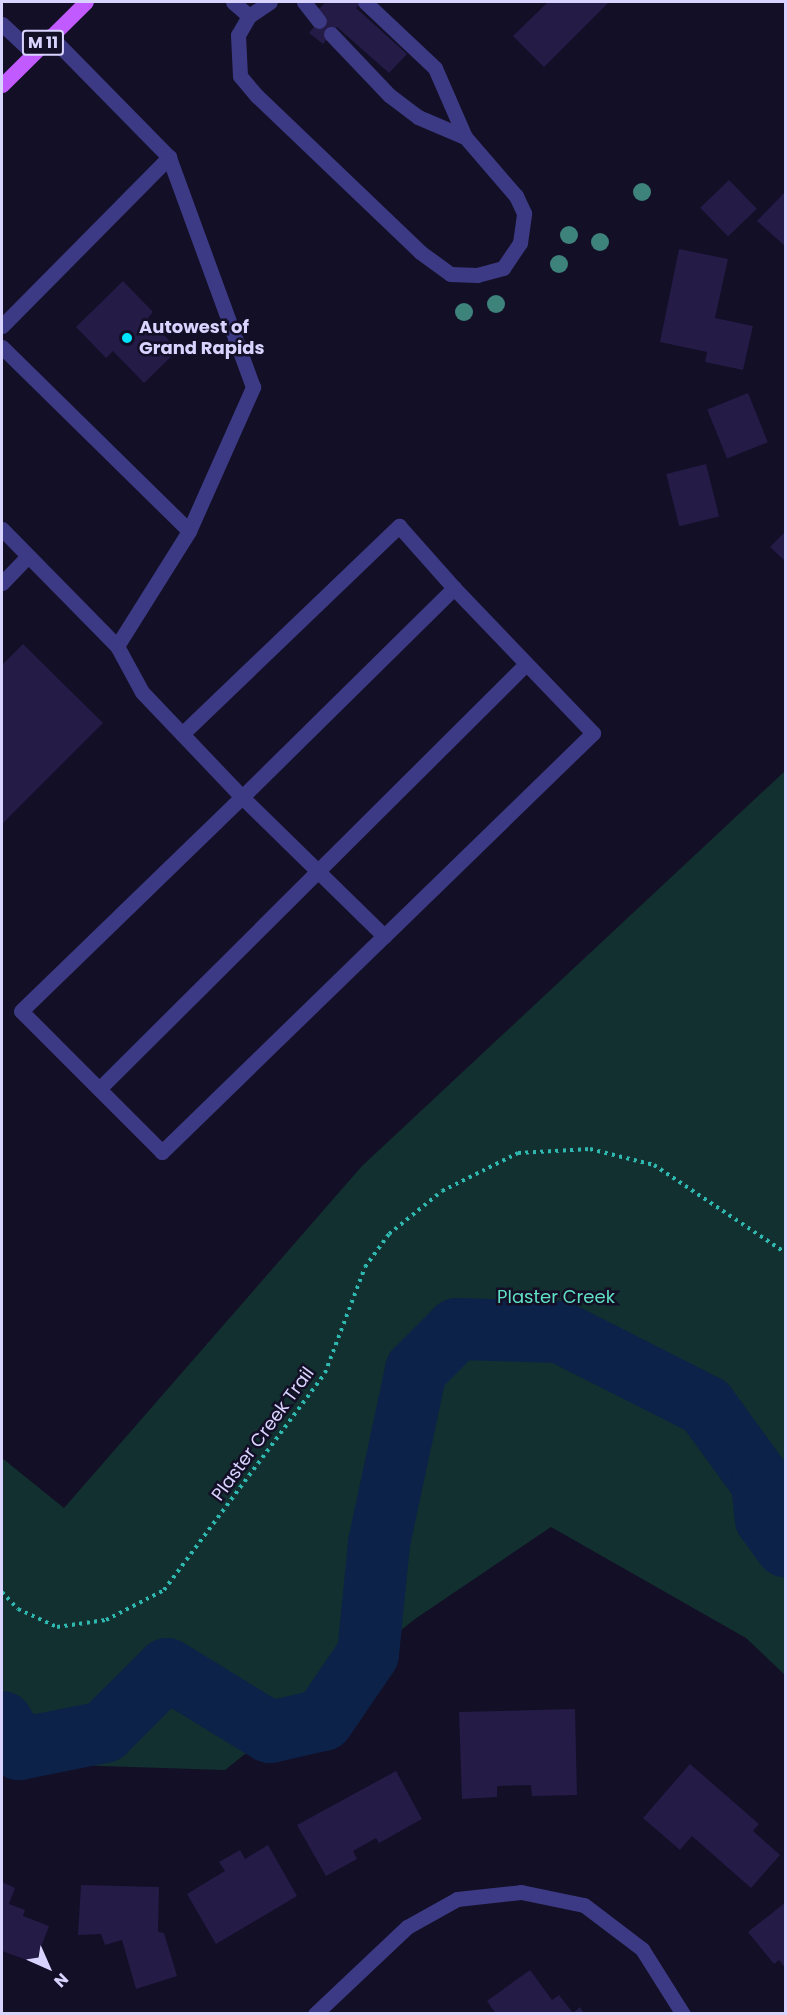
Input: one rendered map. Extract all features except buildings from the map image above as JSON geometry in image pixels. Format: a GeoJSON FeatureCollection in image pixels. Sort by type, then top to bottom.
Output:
{"type":"FeatureCollection","features":[{"type":"Feature","properties":{"kind":"main road","name":"M 11"},"geometry":{"type":"LineString","coordinates":[[2,85],[86,2]]}},
{"type":"Feature","properties":{"kind":"street"},"geometry":{"type":"LineString","coordinates":[[233,2],[249,16]]}},
{"type":"Feature","properties":{"kind":"street"},"geometry":{"type":"LineString","coordinates":[[270,2],[249,16],[238,35],[240,76],[420,252],[450,274],[477,276],[503,268],[520,243],[524,213],[516,196],[465,137],[435,68],[365,2]]}},
{"type":"Feature","properties":{"kind":"street"},"geometry":{"type":"LineString","coordinates":[[304,2],[319,21]]}},
{"type":"Feature","properties":{"kind":"street"},"geometry":{"type":"LineString","coordinates":[[2,24],[33,53]]}},
{"type":"Feature","properties":{"kind":"street"},"geometry":{"type":"LineString","coordinates":[[331,34],[389,95],[418,117],[465,137]]}},
{"type":"Feature","properties":{"kind":"street"},"geometry":{"type":"LineString","coordinates":[[50,36],[169,158],[253,387],[189,531],[117,646]]}},
{"type":"Feature","properties":{"kind":"street"},"geometry":{"type":"LineString","coordinates":[[2,326],[169,158]]}},
{"type":"Feature","properties":{"kind":"street"},"geometry":{"type":"LineString","coordinates":[[2,347],[189,531]]}},
{"type":"Feature","properties":{"kind":"street"},"geometry":{"type":"LineString","coordinates":[[182,734],[399,526],[454,588],[593,733],[162,1152],[21,1011],[454,588]]}},
{"type":"Feature","properties":{"kind":"street"},"geometry":{"type":"LineString","coordinates":[[2,529],[117,646],[142,692],[242,797],[384,936]]}},
{"type":"Feature","properties":{"kind":"street"},"geometry":{"type":"LineString","coordinates":[[2,583],[28,556]]}},
{"type":"Feature","properties":{"kind":"street"},"geometry":{"type":"LineString","coordinates":[[99,1089],[526,664]]}},
{"type":"Feature","properties":{"kind":"street"},"geometry":{"type":"LineString","coordinates":[[315,2013],[407,1927],[457,1899],[521,1892],[584,1905],[642,1949],[683,2013]]}},
{"type":"Feature","properties":{"kind":"path","name":"Plaster Creek Trail"},"geometry":{"type":"LineString","coordinates":[[2,1592],[18,1609],[57,1628],[106,1620],[164,1590],[325,1373],[365,1266],[389,1234],[442,1191],[518,1153],[590,1149],[654,1165],[786,1253]]}},
{"type":"Feature","properties":{"kind":"green space","name":"Plaster Creek"},"geometry":{"type":"Polygon","coordinates":[[[785,771],[785,1675],[746,1638],[551,1527],[415,1619],[225,1770],[69,1765],[2,1713],[2,1458],[64,1508],[362,1166],[785,771]]]}},
{"type":"Feature","properties":{"kind":"waterway","name":"Plaster Creek"},"geometry":{"type":"LineString","coordinates":[[2,1722],[19,1749],[104,1732],[167,1669],[270,1732],[323,1720],[368,1654],[379,1543],[416,1370],[457,1329],[560,1332],[706,1406],[762,1483],[766,1519],[786,1547]]}},
{"type":"Feature","properties":{"kind":"place","name":"Autowest of Grand Rapids"},"geometry":{"type":"Point","coordinates":[127,338]}}]}
